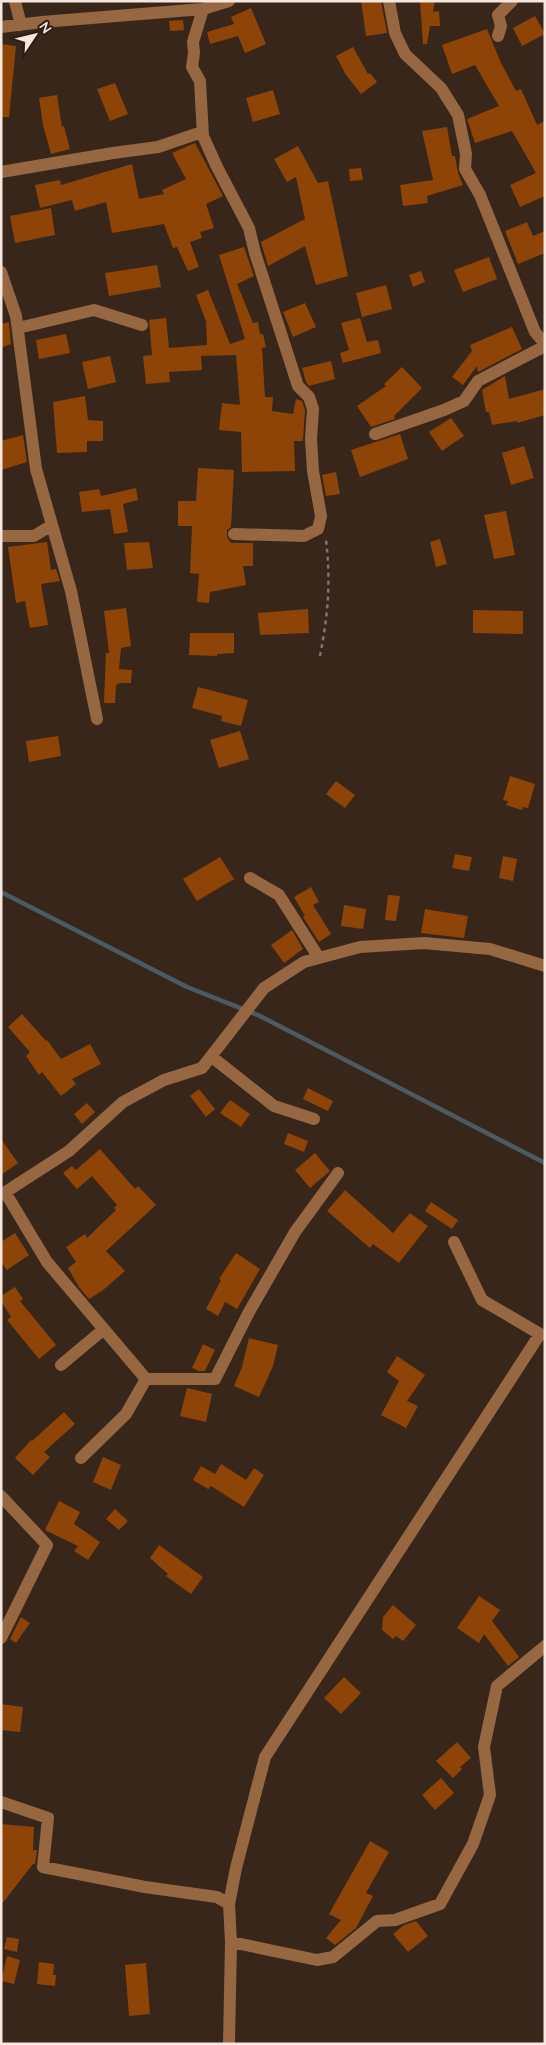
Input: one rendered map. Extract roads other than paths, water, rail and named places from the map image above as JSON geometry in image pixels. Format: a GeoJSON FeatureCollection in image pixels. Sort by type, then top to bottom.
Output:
{"type":"FeatureCollection","features":[{"type":"Feature","properties":{"kind":"street"},"geometry":{"type":"LineString","coordinates":[[15,1],[21,25]]}},
{"type":"Feature","properties":{"kind":"street"},"geometry":{"type":"LineString","coordinates":[[1,27],[159,7],[202,9],[229,1]]}},
{"type":"Feature","properties":{"kind":"street"},"geometry":{"type":"LineString","coordinates":[[375,434],[444,410],[464,400],[478,381],[545,345],[535,332],[480,195],[465,169],[466,154],[458,115],[441,88],[404,54],[395,33],[389,1]]}},
{"type":"Feature","properties":{"kind":"street"},"geometry":{"type":"LineString","coordinates":[[498,36],[500,26],[498,15],[512,1]]}},
{"type":"Feature","properties":{"kind":"street"},"geometry":{"type":"LineString","coordinates":[[202,9],[193,42],[192,67],[200,81],[202,132],[217,167],[249,228],[255,253],[298,386],[309,397],[313,409],[311,439],[313,471],[321,516],[318,529],[304,536],[234,534]]}},
{"type":"Feature","properties":{"kind":"street"},"geometry":{"type":"LineString","coordinates":[[1,172],[104,154],[158,147],[202,132]]}},
{"type":"Feature","properties":{"kind":"street"},"geometry":{"type":"LineString","coordinates":[[1,272],[16,316],[36,470],[71,591],[97,719]]}},
{"type":"Feature","properties":{"kind":"street"},"geometry":{"type":"LineString","coordinates":[[18,328],[94,310],[142,325]]}},
{"type":"Feature","properties":{"kind":"street"},"geometry":{"type":"LineString","coordinates":[[1,536],[34,536],[52,525]]}},
{"type":"Feature","properties":{"kind":"street"},"geometry":{"type":"LineString","coordinates":[[250,878],[279,895],[319,958]]}},
{"type":"Feature","properties":{"kind":"street"},"geometry":{"type":"LineString","coordinates":[[146,1380],[47,1262],[3,1193],[69,1151],[123,1102],[164,1080],[202,1068],[264,988],[304,962],[360,947],[424,943],[490,949],[545,966]]}},
{"type":"Feature","properties":{"kind":"street"},"geometry":{"type":"LineString","coordinates":[[212,1057],[274,1106],[314,1119]]}},
{"type":"Feature","properties":{"kind":"street"},"geometry":{"type":"LineString","coordinates":[[146,1380],[215,1379],[249,1312],[295,1232],[338,1173]]}},
{"type":"Feature","properties":{"kind":"street"},"geometry":{"type":"LineString","coordinates":[[229,2044],[231,1942],[229,1904],[236,1868],[265,1757],[540,1334],[482,1300],[454,1242]]}},
{"type":"Feature","properties":{"kind":"street"},"geometry":{"type":"LineString","coordinates":[[60,1365],[104,1329]]}},
{"type":"Feature","properties":{"kind":"street"},"geometry":{"type":"LineString","coordinates":[[81,1458],[126,1414],[146,1380]]}},
{"type":"Feature","properties":{"kind":"street"},"geometry":{"type":"LineString","coordinates":[[1,1496],[47,1545],[1,1638]]}},
{"type":"Feature","properties":{"kind":"street"},"geometry":{"type":"LineString","coordinates":[[231,1942],[317,1960],[333,1957],[377,1921],[395,1920],[440,1904],[473,1844],[490,1795],[484,1747],[497,1686],[545,1646]]}},
{"type":"Feature","properties":{"kind":"street"},"geometry":{"type":"LineString","coordinates":[[1,1802],[48,1818],[43,1867],[145,1887],[217,1897],[229,1904]]}},
{"type":"Feature","properties":{"kind":"waterway"},"geometry":{"type":"LineString","coordinates":[[1,892],[187,987],[258,1015],[545,1163]]}}]}
